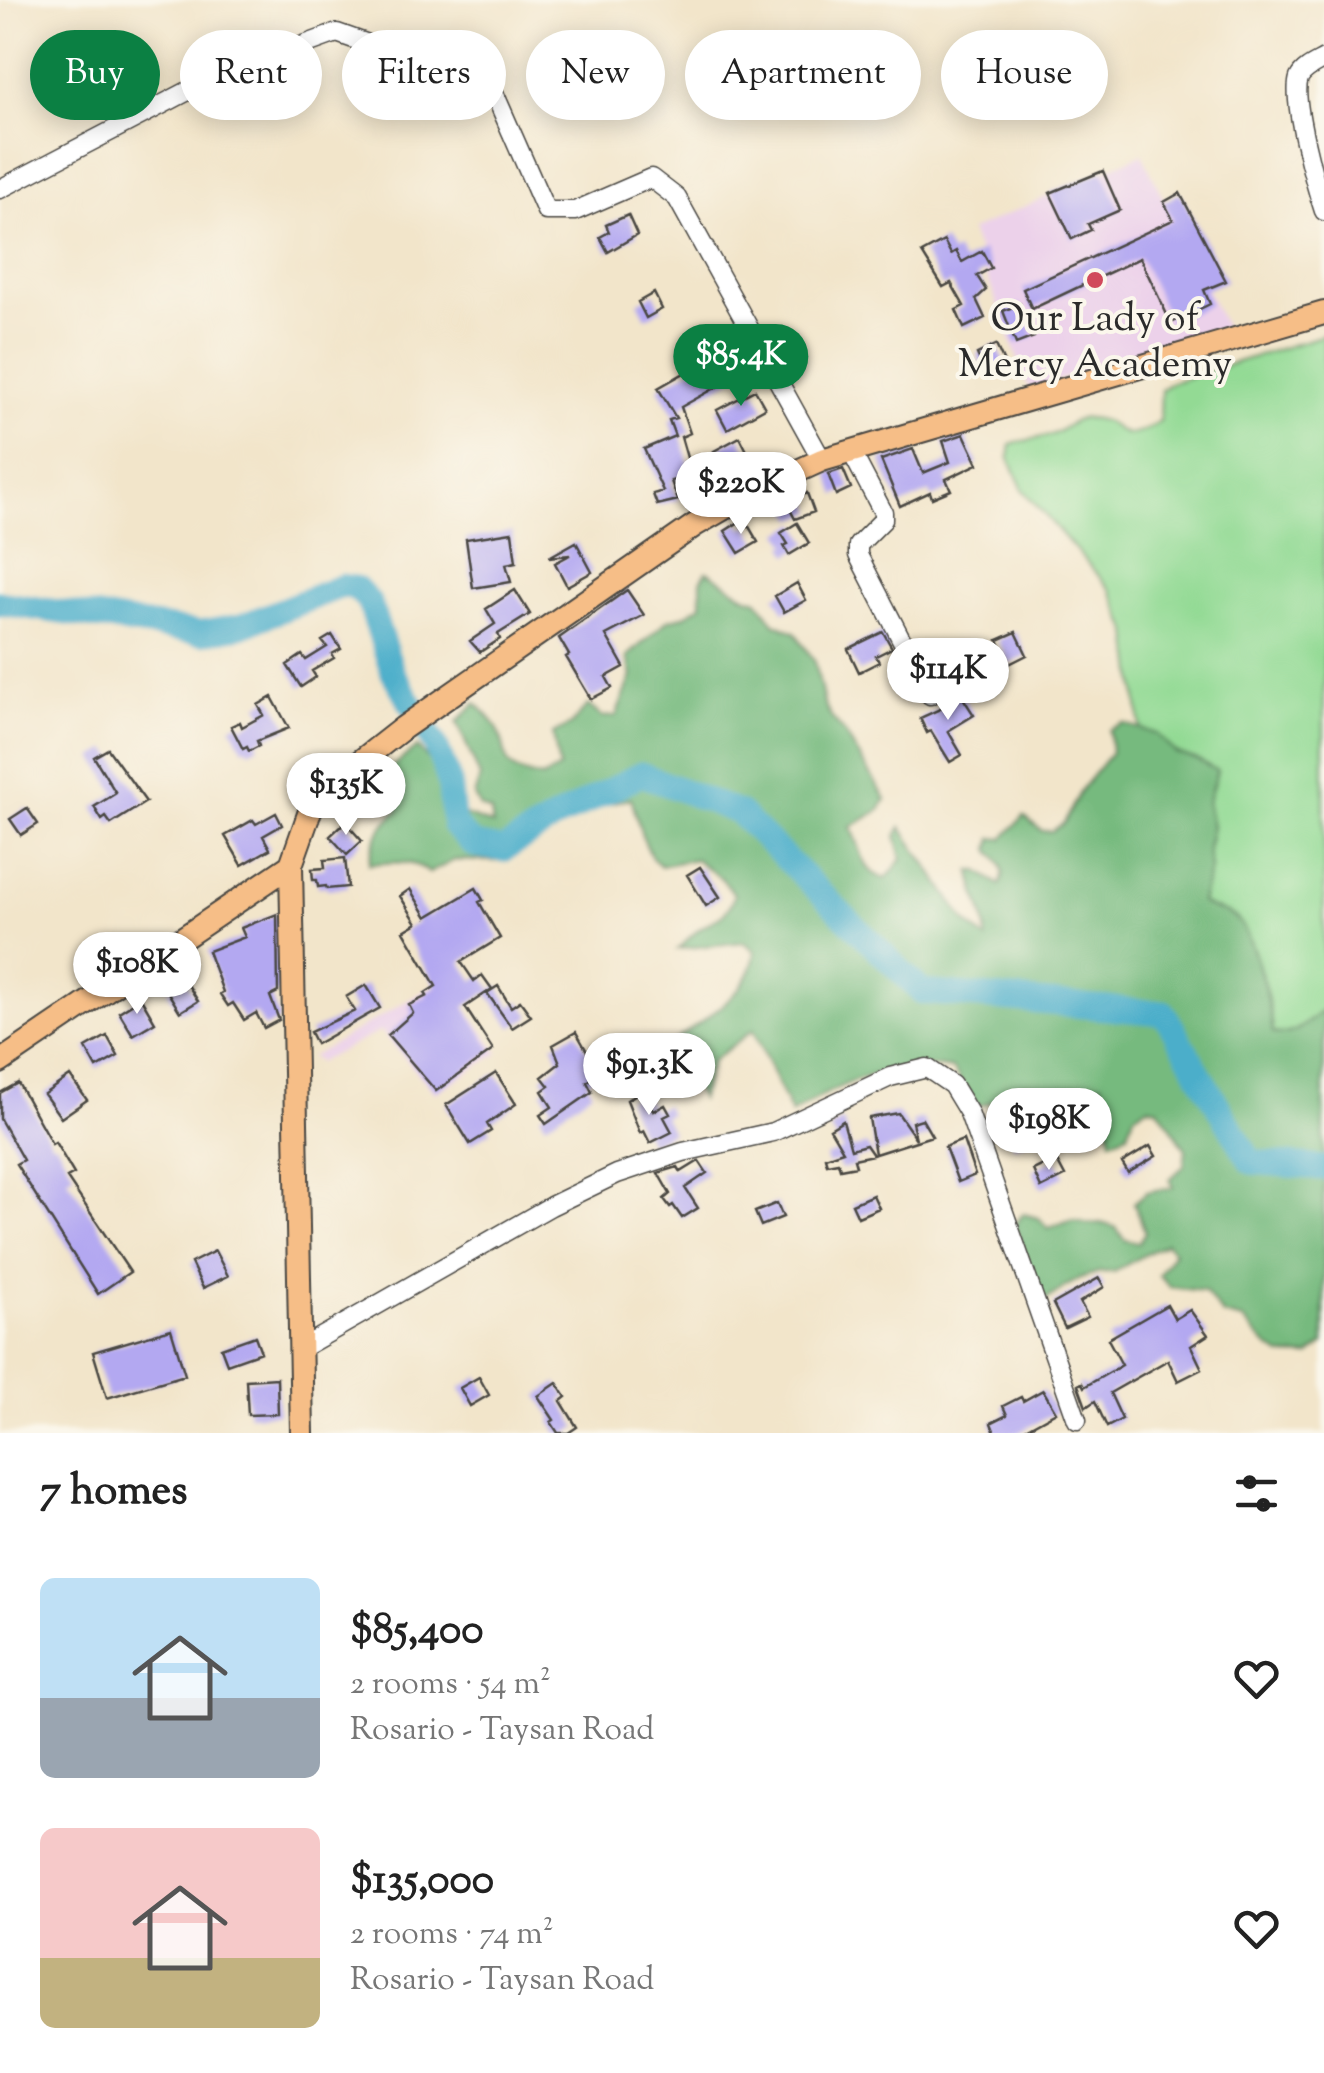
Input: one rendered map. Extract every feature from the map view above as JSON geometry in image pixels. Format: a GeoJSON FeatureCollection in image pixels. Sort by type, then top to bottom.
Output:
{"type":"FeatureCollection","features":[{"type":"Feature","properties":{"kind":"main road"},"geometry":{"type":"LineString","coordinates":[[302,1433],[291,865],[315,797],[403,728],[695,525],[756,490],[822,460],[1324,313]]}},
{"type":"Feature","properties":{"kind":"main road"},"geometry":{"type":"LineString","coordinates":[[0,1062],[291,865]]}},
{"type":"Feature","properties":{"kind":"street"},"geometry":{"type":"LineString","coordinates":[[0,189],[213,78],[337,33],[492,88],[546,211],[575,212],[650,178],[677,198],[822,460]]}},
{"type":"Feature","properties":{"kind":"street"},"geometry":{"type":"LineString","coordinates":[[1324,60],[1307,68],[1299,78],[1298,100],[1324,211]]}},
{"type":"Feature","properties":{"kind":"street"},"geometry":{"type":"LineString","coordinates":[[852,451],[883,512],[883,520],[858,545],[858,555],[930,694]]}},
{"type":"Feature","properties":{"kind":"street"},"geometry":{"type":"LineString","coordinates":[[300,1350],[518,1224],[617,1174],[683,1152],[773,1132],[890,1077],[927,1068],[952,1085],[969,1113],[1077,1420]]}},
{"type":"Feature","properties":{"kind":"shaded area","name":"Our Lady of Mercy Academy"},"geometry":{"type":"Polygon","coordinates":[[[1142,154],[1226,330],[1029,389],[970,231],[1142,154]]]}},
{"type":"Feature","properties":{"kind":"shaded area"},"geometry":{"type":"Polygon","coordinates":[[[445,979],[499,1053],[435,1093],[381,1031],[319,1062],[311,1057],[445,979]]]}},
{"type":"Feature","properties":{"kind":"green space"},"geometry":{"type":"Polygon","coordinates":[[[1324,335],[1324,1009],[1300,1028],[1281,1034],[1273,1033],[1260,972],[1243,927],[1232,916],[1201,902],[1210,868],[1207,849],[1212,826],[1207,804],[1217,771],[1182,756],[1141,729],[1129,633],[1111,590],[1023,490],[1009,457],[1011,445],[1051,435],[1087,418],[1135,434],[1160,421],[1161,390],[1170,383],[1324,335]]]}},
{"type":"Feature","properties":{"kind":"green space"},"geometry":{"type":"Polygon","coordinates":[[[707,571],[758,600],[774,623],[795,632],[815,662],[831,717],[886,799],[880,810],[851,827],[871,871],[886,879],[902,859],[896,836],[901,827],[966,922],[986,939],[971,871],[979,871],[1000,885],[1003,870],[990,850],[993,838],[1003,839],[1024,816],[1042,831],[1052,831],[1064,823],[1083,787],[1111,753],[1109,730],[1123,723],[1157,734],[1176,753],[1217,771],[1207,804],[1212,826],[1207,849],[1210,868],[1201,902],[1232,915],[1243,927],[1260,972],[1273,1033],[1294,1031],[1324,1009],[1324,1344],[1309,1356],[1281,1355],[1243,1320],[1223,1315],[1204,1291],[1170,1287],[1159,1275],[1174,1252],[1166,1243],[1113,1272],[1080,1278],[1041,1303],[1015,1225],[1023,1214],[1039,1218],[1048,1228],[1074,1220],[1101,1223],[1115,1227],[1125,1240],[1138,1243],[1145,1232],[1134,1203],[1147,1192],[1173,1187],[1170,1179],[1184,1166],[1186,1149],[1158,1108],[1148,1106],[1134,1115],[1128,1133],[1111,1140],[1101,1083],[1012,1096],[978,1106],[952,1069],[910,1067],[847,1084],[791,1114],[753,1030],[712,1061],[700,1099],[672,1043],[736,992],[752,966],[755,951],[744,942],[678,949],[725,912],[734,894],[722,879],[695,859],[661,866],[652,858],[631,798],[591,807],[498,861],[455,860],[429,873],[409,863],[369,864],[379,834],[398,810],[391,768],[417,747],[439,771],[452,805],[462,814],[493,825],[491,812],[480,807],[474,796],[480,777],[457,722],[476,703],[495,725],[507,762],[517,771],[542,778],[559,768],[553,734],[571,725],[588,705],[602,717],[616,716],[632,676],[627,657],[668,620],[701,605],[701,581],[707,571]]]}},
{"type":"Feature","properties":{"kind":"building"},"geometry":{"type":"Polygon","coordinates":[[[1103,171],[1120,210],[1088,224],[1091,230],[1072,239],[1050,193],[1103,171]]]}},
{"type":"Feature","properties":{"kind":"building"},"geometry":{"type":"Polygon","coordinates":[[[1180,193],[1226,281],[1204,290],[1210,304],[1171,323],[1140,258],[1032,309],[1023,289],[1173,220],[1164,202],[1180,193]]]}},
{"type":"Feature","properties":{"kind":"building"},"geometry":{"type":"Polygon","coordinates":[[[628,215],[637,235],[608,252],[600,237],[609,232],[606,225],[628,215]]]}},
{"type":"Feature","properties":{"kind":"building"},"geometry":{"type":"Polygon","coordinates":[[[944,241],[951,254],[956,251],[962,262],[982,251],[991,268],[977,276],[986,290],[976,299],[985,318],[964,328],[956,310],[964,306],[951,283],[943,287],[922,253],[944,241]]]}},
{"type":"Feature","properties":{"kind":"building"},"geometry":{"type":"Polygon","coordinates":[[[654,293],[662,309],[646,318],[638,302],[654,293]]]}},
{"type":"Feature","properties":{"kind":"building"},"geometry":{"type":"Polygon","coordinates":[[[1020,304],[1034,337],[1016,344],[1003,311],[1020,304]]]}},
{"type":"Feature","properties":{"kind":"building"},"geometry":{"type":"Polygon","coordinates":[[[996,345],[1005,365],[986,374],[977,354],[996,345]]]}},
{"type":"Feature","properties":{"kind":"building"},"geometry":{"type":"Polygon","coordinates":[[[727,358],[737,376],[681,407],[690,433],[681,437],[692,475],[671,481],[678,500],[657,505],[653,494],[663,491],[644,449],[675,436],[669,420],[676,418],[658,388],[709,359],[713,366],[727,358]]]}},
{"type":"Feature","properties":{"kind":"building"},"geometry":{"type":"Polygon","coordinates":[[[755,390],[765,408],[727,429],[717,410],[755,390]]]}},
{"type":"Feature","properties":{"kind":"building"},"geometry":{"type":"Polygon","coordinates":[[[964,434],[978,464],[946,479],[951,490],[932,498],[930,492],[900,506],[881,460],[913,449],[923,473],[950,462],[943,441],[964,434]]]}},
{"type":"Feature","properties":{"kind":"building"},"geometry":{"type":"Polygon","coordinates":[[[740,437],[748,453],[722,466],[714,451],[740,437]]]}},
{"type":"Feature","properties":{"kind":"building"},"geometry":{"type":"Polygon","coordinates":[[[843,469],[851,488],[836,495],[828,474],[843,469]]]}},
{"type":"Feature","properties":{"kind":"building"},"geometry":{"type":"Polygon","coordinates":[[[796,491],[798,497],[807,493],[814,512],[795,519],[783,496],[796,491]]]}},
{"type":"Feature","properties":{"kind":"building"},"geometry":{"type":"Polygon","coordinates":[[[739,522],[743,528],[748,525],[758,542],[739,553],[725,531],[739,522]]]}},
{"type":"Feature","properties":{"kind":"building"},"geometry":{"type":"Polygon","coordinates":[[[797,523],[809,543],[789,555],[781,533],[797,523]]]}},
{"type":"Feature","properties":{"kind":"building"},"geometry":{"type":"Polygon","coordinates":[[[512,532],[516,562],[506,564],[511,582],[473,588],[466,539],[512,532]]]}},
{"type":"Feature","properties":{"kind":"building"},"geometry":{"type":"Polygon","coordinates":[[[576,542],[592,572],[567,586],[555,563],[570,555],[549,557],[576,542]]]}},
{"type":"Feature","properties":{"kind":"building"},"geometry":{"type":"Polygon","coordinates":[[[797,583],[806,600],[784,612],[775,596],[797,583]]]}},
{"type":"Feature","properties":{"kind":"building"},"geometry":{"type":"Polygon","coordinates":[[[515,590],[530,614],[498,634],[500,639],[480,652],[470,641],[495,624],[486,609],[515,590]]]}},
{"type":"Feature","properties":{"kind":"building"},"geometry":{"type":"Polygon","coordinates":[[[627,590],[644,615],[606,635],[624,667],[606,677],[612,688],[591,699],[559,638],[627,590]]]}},
{"type":"Feature","properties":{"kind":"building"},"geometry":{"type":"Polygon","coordinates":[[[883,632],[892,648],[876,656],[879,662],[859,672],[848,649],[883,632]]]}},
{"type":"Feature","properties":{"kind":"building"},"geometry":{"type":"Polygon","coordinates":[[[1016,632],[1027,655],[1009,664],[998,640],[1016,632]]]}},
{"type":"Feature","properties":{"kind":"building"},"geometry":{"type":"Polygon","coordinates":[[[332,635],[341,649],[312,671],[316,677],[301,687],[287,665],[302,655],[306,660],[327,647],[322,641],[332,635]]]}},
{"type":"Feature","properties":{"kind":"building"},"geometry":{"type":"Polygon","coordinates":[[[958,690],[974,715],[948,731],[962,755],[950,762],[920,718],[949,705],[945,699],[958,690]]]}},
{"type":"Feature","properties":{"kind":"building"},"geometry":{"type":"Polygon","coordinates":[[[272,697],[289,728],[257,741],[259,746],[249,751],[247,747],[243,749],[231,726],[240,722],[242,727],[264,715],[258,705],[272,697]]]}},
{"type":"Feature","properties":{"kind":"building"},"geometry":{"type":"Polygon","coordinates":[[[108,749],[146,802],[111,824],[106,817],[102,820],[94,807],[116,793],[94,757],[108,749]]]}},
{"type":"Feature","properties":{"kind":"building"},"geometry":{"type":"Polygon","coordinates":[[[386,784],[391,799],[371,807],[366,791],[386,784]]]}},
{"type":"Feature","properties":{"kind":"building"},"geometry":{"type":"Polygon","coordinates":[[[27,808],[38,824],[21,835],[10,819],[27,808]]]}},
{"type":"Feature","properties":{"kind":"building"},"geometry":{"type":"Polygon","coordinates":[[[276,813],[282,825],[263,836],[270,849],[242,865],[225,836],[253,820],[256,824],[276,813]]]}},
{"type":"Feature","properties":{"kind":"building"},"geometry":{"type":"Polygon","coordinates":[[[345,822],[362,841],[347,855],[330,836],[345,822]]]}},
{"type":"Feature","properties":{"kind":"building"},"geometry":{"type":"Polygon","coordinates":[[[345,858],[348,887],[318,887],[312,869],[325,868],[324,860],[345,858]]]}},
{"type":"Feature","properties":{"kind":"building"},"geometry":{"type":"Polygon","coordinates":[[[700,867],[720,897],[706,906],[687,875],[700,867]]]}},
{"type":"Feature","properties":{"kind":"building"},"geometry":{"type":"Polygon","coordinates":[[[476,888],[483,900],[479,902],[500,938],[461,962],[474,981],[482,975],[492,989],[465,1007],[493,1050],[436,1091],[388,1035],[413,1013],[409,1005],[436,986],[404,931],[417,923],[400,896],[410,889],[427,917],[476,888]]]}},
{"type":"Feature","properties":{"kind":"building"},"geometry":{"type":"Polygon","coordinates":[[[277,914],[278,992],[270,996],[279,1020],[264,1028],[256,1013],[244,1020],[233,1003],[228,1006],[220,994],[223,992],[208,951],[245,937],[241,928],[277,914]]]}},
{"type":"Feature","properties":{"kind":"building"},"geometry":{"type":"Polygon","coordinates":[[[185,980],[198,1001],[180,1012],[167,991],[185,980]]]}},
{"type":"Feature","properties":{"kind":"building"},"geometry":{"type":"Polygon","coordinates":[[[366,985],[380,1008],[316,1044],[310,1032],[355,1011],[346,997],[366,985]]]}},
{"type":"Feature","properties":{"kind":"building"},"geometry":{"type":"Polygon","coordinates":[[[498,986],[511,1007],[520,1001],[531,1016],[512,1028],[487,993],[498,986]]]}},
{"type":"Feature","properties":{"kind":"building"},"geometry":{"type":"Polygon","coordinates":[[[141,998],[155,1022],[133,1035],[119,1012],[141,998]]]}},
{"type":"Feature","properties":{"kind":"building"},"geometry":{"type":"Polygon","coordinates":[[[576,1032],[600,1074],[587,1082],[592,1092],[546,1124],[540,1115],[552,1107],[542,1091],[549,1086],[542,1077],[560,1063],[553,1045],[576,1032]]]}},
{"type":"Feature","properties":{"kind":"building"},"geometry":{"type":"Polygon","coordinates":[[[107,1036],[118,1056],[97,1068],[86,1048],[107,1036]]]}},
{"type":"Feature","properties":{"kind":"building"},"geometry":{"type":"Polygon","coordinates":[[[496,1073],[516,1104],[487,1124],[491,1131],[470,1144],[446,1105],[496,1073]]]}},
{"type":"Feature","properties":{"kind":"building"},"geometry":{"type":"Polygon","coordinates":[[[70,1076],[87,1100],[61,1118],[44,1094],[70,1076]]]}},
{"type":"Feature","properties":{"kind":"building"},"geometry":{"type":"Polygon","coordinates":[[[18,1083],[52,1144],[55,1142],[74,1174],[67,1178],[130,1272],[98,1294],[16,1164],[23,1160],[0,1119],[0,1093],[18,1083]]]}},
{"type":"Feature","properties":{"kind":"building"},"geometry":{"type":"Polygon","coordinates":[[[641,1091],[654,1111],[665,1105],[670,1114],[664,1117],[672,1132],[650,1143],[644,1131],[640,1133],[627,1100],[641,1091]]]}},
{"type":"Feature","properties":{"kind":"building"},"geometry":{"type":"Polygon","coordinates":[[[898,1113],[916,1139],[912,1122],[922,1119],[932,1136],[875,1154],[869,1118],[898,1113]]]}},
{"type":"Feature","properties":{"kind":"building"},"geometry":{"type":"Polygon","coordinates":[[[1030,1116],[1038,1136],[1014,1146],[1007,1125],[1030,1116]]]}},
{"type":"Feature","properties":{"kind":"building"},"geometry":{"type":"Polygon","coordinates":[[[843,1121],[851,1149],[866,1145],[873,1155],[854,1159],[856,1166],[840,1169],[838,1162],[827,1164],[825,1157],[843,1151],[830,1129],[843,1121]]]}},
{"type":"Feature","properties":{"kind":"building"},"geometry":{"type":"Polygon","coordinates":[[[963,1140],[975,1175],[958,1182],[945,1147],[963,1140]]]}},
{"type":"Feature","properties":{"kind":"building"},"geometry":{"type":"Polygon","coordinates":[[[1150,1146],[1156,1156],[1128,1173],[1122,1163],[1150,1146]]]}},
{"type":"Feature","properties":{"kind":"building"},"geometry":{"type":"Polygon","coordinates":[[[1056,1159],[1065,1176],[1041,1188],[1033,1170],[1056,1159]]]}},
{"type":"Feature","properties":{"kind":"building"},"geometry":{"type":"Polygon","coordinates":[[[699,1161],[707,1173],[685,1188],[698,1208],[682,1218],[664,1199],[670,1194],[658,1173],[678,1167],[681,1172],[699,1161]]]}},
{"type":"Feature","properties":{"kind":"building"},"geometry":{"type":"Polygon","coordinates":[[[873,1195],[879,1208],[858,1217],[852,1204],[873,1195]]]}},
{"type":"Feature","properties":{"kind":"building"},"geometry":{"type":"Polygon","coordinates":[[[777,1203],[783,1217],[761,1226],[755,1212],[777,1203]]]}},
{"type":"Feature","properties":{"kind":"building"},"geometry":{"type":"Polygon","coordinates":[[[215,1251],[228,1276],[203,1288],[191,1263],[215,1251]]]}},
{"type":"Feature","properties":{"kind":"building"},"geometry":{"type":"Polygon","coordinates":[[[1099,1278],[1104,1287],[1080,1302],[1088,1317],[1065,1328],[1053,1304],[1099,1278]]]}},
{"type":"Feature","properties":{"kind":"building"},"geometry":{"type":"Polygon","coordinates":[[[1167,1305],[1175,1319],[1190,1310],[1208,1335],[1191,1346],[1202,1369],[1178,1381],[1168,1360],[1110,1393],[1122,1419],[1107,1427],[1095,1401],[1086,1407],[1078,1385],[1082,1383],[1084,1387],[1122,1365],[1108,1339],[1167,1305]]]}},
{"type":"Feature","properties":{"kind":"building"},"geometry":{"type":"Polygon","coordinates":[[[171,1329],[185,1375],[107,1398],[93,1352],[171,1329]]]}},
{"type":"Feature","properties":{"kind":"building"},"geometry":{"type":"Polygon","coordinates":[[[255,1336],[261,1352],[227,1364],[221,1348],[255,1336]]]}},
{"type":"Feature","properties":{"kind":"building"},"geometry":{"type":"Polygon","coordinates":[[[479,1377],[489,1395],[470,1406],[460,1388],[479,1377]]]}},
{"type":"Feature","properties":{"kind":"building"},"geometry":{"type":"Polygon","coordinates":[[[277,1378],[278,1414],[248,1415],[246,1380],[277,1378]]]}},
{"type":"Feature","properties":{"kind":"building"},"geometry":{"type":"Polygon","coordinates":[[[557,1383],[566,1397],[561,1401],[577,1427],[568,1433],[558,1433],[538,1396],[557,1383]]]}},
{"type":"Feature","properties":{"kind":"building"},"geometry":{"type":"Polygon","coordinates":[[[1043,1390],[1056,1412],[1018,1433],[995,1433],[991,1423],[1007,1415],[1003,1406],[1043,1390]]]}},
{"type":"Feature","properties":{"kind":"waterway"},"geometry":{"type":"LineString","coordinates":[[0,603],[200,633],[241,626],[342,586],[356,588],[369,602],[393,673],[436,746],[449,780],[454,826],[474,845],[503,850],[641,774],[739,813],[922,992],[1164,1013],[1251,1162],[1324,1168]]}},
{"type":"Feature","properties":{"kind":"place","name":"Our Lady of Mercy Academy"},"geometry":{"type":"Point","coordinates":[1095,280]}}]}
